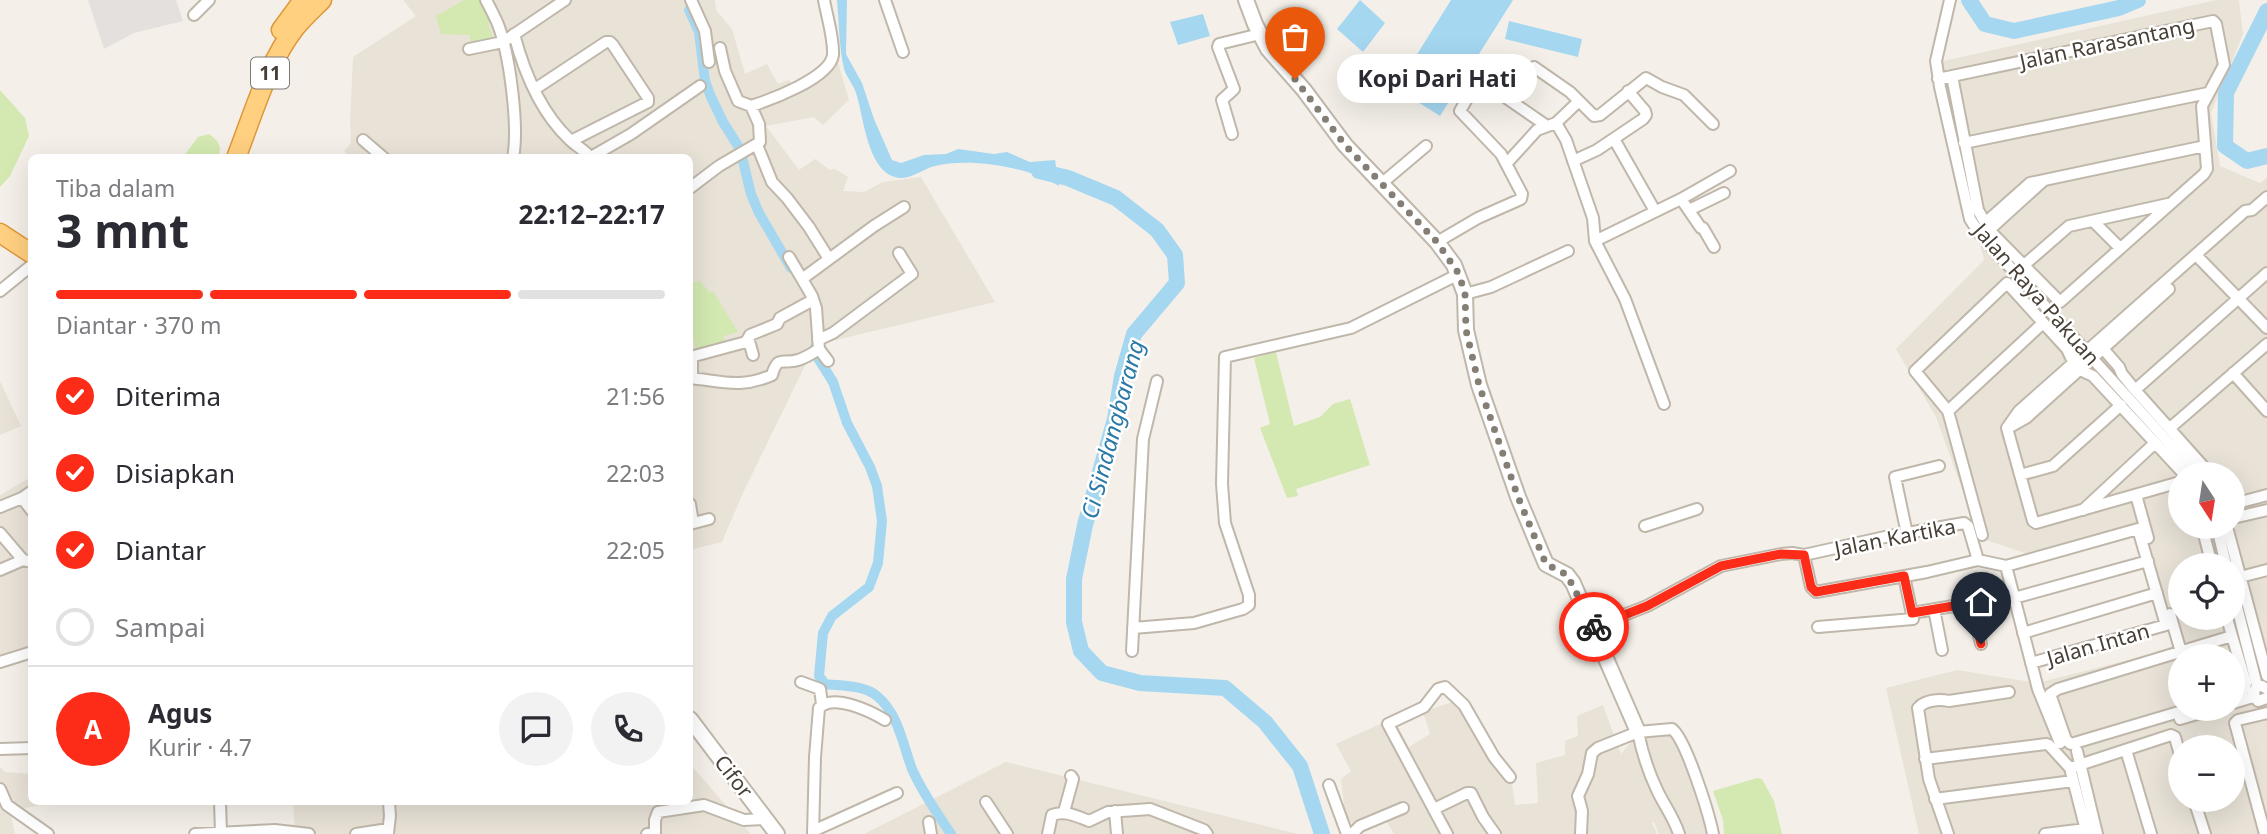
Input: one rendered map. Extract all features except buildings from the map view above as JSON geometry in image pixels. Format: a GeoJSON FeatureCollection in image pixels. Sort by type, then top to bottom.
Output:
{"type":"FeatureCollection","features":[{"type":"Feature","properties":{"kind":"highway","name":"11"},"geometry":{"type":"LineString","coordinates":[[226,154],[251,88],[273,40],[299,6],[322,0]]}},
{"type":"Feature","properties":{"kind":"highway","name":"11"},"geometry":{"type":"LineString","coordinates":[[238,154],[273,65],[296,27],[299,6]]}},
{"type":"Feature","properties":{"kind":"highway"},"geometry":{"type":"LineString","coordinates":[[0,233],[28,251]]}},
{"type":"Feature","properties":{"kind":"street"},"geometry":{"type":"LineString","coordinates":[[194,15],[209,0]]}},
{"type":"Feature","properties":{"kind":"street"},"geometry":{"type":"LineString","coordinates":[[486,0],[498,24],[503,42],[513,103],[514,154]]}},
{"type":"Feature","properties":{"kind":"street"},"geometry":{"type":"LineString","coordinates":[[469,49],[503,42],[565,0]]}},
{"type":"Feature","properties":{"kind":"street"},"geometry":{"type":"LineString","coordinates":[[691,0],[703,22],[709,62]]}},
{"type":"Feature","properties":{"kind":"street"},"geometry":{"type":"LineString","coordinates":[[720,48],[725,71],[738,101],[751,106],[796,88],[831,62],[833,50],[824,0]]}},
{"type":"Feature","properties":{"kind":"street"},"geometry":{"type":"LineString","coordinates":[[885,0],[904,52]]}},
{"type":"Feature","properties":{"kind":"street"},"geometry":{"type":"LineString","coordinates":[[1246,0],[1268,49],[1304,90],[1345,145],[1437,242],[1459,274],[1465,294],[1466,330],[1479,385],[1518,497],[1546,564],[1567,575],[1593,627],[1637,732],[1642,753],[1657,790],[1674,818],[1679,834]]}},
{"type":"Feature","properties":{"kind":"street","name":"Jalan Raya Pakuan"},"geometry":{"type":"LineString","coordinates":[[1950,0],[1936,61],[1970,219],[1979,233],[2186,462]]}},
{"type":"Feature","properties":{"kind":"street","name":"Jalan Rarasantang"},"geometry":{"type":"LineString","coordinates":[[1938,79],[2213,20],[2216,24],[2224,65],[2202,106],[2207,169],[2204,174],[2064,300],[2057,300],[2024,266]]}},
{"type":"Feature","properties":{"kind":"street"},"geometry":{"type":"LineString","coordinates":[[514,34],[534,89],[552,120],[571,141],[588,154]]}},
{"type":"Feature","properties":{"kind":"street"},"geometry":{"type":"LineString","coordinates":[[1232,134],[1222,100],[1234,89],[1218,47],[1219,44],[1260,34]]}},
{"type":"Feature","properties":{"kind":"street"},"geometry":{"type":"LineString","coordinates":[[534,89],[607,42],[613,45],[648,102],[571,141]]}},
{"type":"Feature","properties":{"kind":"street"},"geometry":{"type":"LineString","coordinates":[[1534,67],[1570,92],[1597,117],[1642,79],[1650,79],[1662,87],[1684,94],[1713,124]]}},
{"type":"Feature","properties":{"kind":"street"},"geometry":{"type":"LineString","coordinates":[[1952,76],[1978,209],[1987,227],[2024,266],[2069,226],[2171,203]]}},
{"type":"Feature","properties":{"kind":"street"},"geometry":{"type":"LineString","coordinates":[[1437,242],[1478,218],[1521,199],[1522,194],[1501,154],[1460,111],[1476,83],[1480,82],[1562,131],[1593,218],[1595,241],[1625,299],[1664,404]]}},
{"type":"Feature","properties":{"kind":"street"},"geometry":{"type":"LineString","coordinates":[[596,154],[631,134],[700,86]]}},
{"type":"Feature","properties":{"kind":"street"},"geometry":{"type":"LineString","coordinates":[[1573,161],[1591,154],[1643,119],[1645,111],[1628,91]]}},
{"type":"Feature","properties":{"kind":"street"},"geometry":{"type":"LineString","coordinates":[[1965,143],[2208,93]]}},
{"type":"Feature","properties":{"kind":"street"},"geometry":{"type":"LineString","coordinates":[[1507,163],[1537,130],[1552,125],[1579,101]]}},
{"type":"Feature","properties":{"kind":"street"},"geometry":{"type":"LineString","coordinates":[[693,186],[760,142],[759,124],[751,106]]}},
{"type":"Feature","properties":{"kind":"street"},"geometry":{"type":"LineString","coordinates":[[1614,139],[1656,211]]}},
{"type":"Feature","properties":{"kind":"street"},"geometry":{"type":"LineString","coordinates":[[363,141],[379,154]]}},
{"type":"Feature","properties":{"kind":"street"},"geometry":{"type":"LineString","coordinates":[[757,145],[772,182],[809,227],[829,260]]}},
{"type":"Feature","properties":{"kind":"street"},"geometry":{"type":"LineString","coordinates":[[1381,184],[1426,146]]}},
{"type":"Feature","properties":{"kind":"street"},"geometry":{"type":"LineString","coordinates":[[1987,227],[2030,183],[2205,146]]}},
{"type":"Feature","properties":{"kind":"street"},"geometry":{"type":"LineString","coordinates":[[1595,241],[1681,199],[1730,171]]}},
{"type":"Feature","properties":{"kind":"street"},"geometry":{"type":"LineString","coordinates":[[1689,211],[1708,205],[1724,193]]}},
{"type":"Feature","properties":{"kind":"street"},"geometry":{"type":"LineString","coordinates":[[2168,486],[2039,524],[2033,521],[2007,428],[2026,418],[2090,355],[2198,257],[2250,215],[2267,197]]}},
{"type":"Feature","properties":{"kind":"street"},"geometry":{"type":"LineString","coordinates":[[1681,199],[1714,247]]}},
{"type":"Feature","properties":{"kind":"street"},"geometry":{"type":"LineString","coordinates":[[802,279],[904,207]]}},
{"type":"Feature","properties":{"kind":"street"},"geometry":{"type":"LineString","coordinates":[[2093,221],[2120,248]]}},
{"type":"Feature","properties":{"kind":"street"},"geometry":{"type":"LineString","coordinates":[[1465,294],[1491,288],[1568,251]]}},
{"type":"Feature","properties":{"kind":"street"},"geometry":{"type":"LineString","coordinates":[[693,378],[724,384],[753,382],[772,375],[775,364],[779,362],[801,359],[911,275],[912,271],[899,253]]}},
{"type":"Feature","properties":{"kind":"street"},"geometry":{"type":"LineString","coordinates":[[789,257],[802,279],[810,301],[818,344],[828,361]]}},
{"type":"Feature","properties":{"kind":"street"},"geometry":{"type":"LineString","coordinates":[[2198,257],[2267,328]]}},
{"type":"Feature","properties":{"kind":"street"},"geometry":{"type":"LineString","coordinates":[[0,291],[28,268]]}},
{"type":"Feature","properties":{"kind":"street"},"geometry":{"type":"LineString","coordinates":[[2135,390],[2267,273]]}},
{"type":"Feature","properties":{"kind":"street"},"geometry":{"type":"LineString","coordinates":[[1133,628],[1194,623],[1249,605],[1249,595],[1225,523],[1222,484],[1224,357],[1351,328],[1459,274]]}},
{"type":"Feature","properties":{"kind":"street"},"geometry":{"type":"LineString","coordinates":[[1982,535],[1948,411],[1915,371],[2007,283],[2067,349],[2077,367],[2093,376],[2173,462]]}},
{"type":"Feature","properties":{"kind":"street"},"geometry":{"type":"LineString","coordinates":[[752,355],[750,335],[777,324],[780,318],[810,301]]}},
{"type":"Feature","properties":{"kind":"street"},"geometry":{"type":"LineString","coordinates":[[1948,411],[2043,323]]}},
{"type":"Feature","properties":{"kind":"street"},"geometry":{"type":"LineString","coordinates":[[693,355],[749,341]]}},
{"type":"Feature","properties":{"kind":"street"},"geometry":{"type":"LineString","coordinates":[[2170,428],[2267,344]]}},
{"type":"Feature","properties":{"kind":"street"},"geometry":{"type":"LineString","coordinates":[[2101,346],[2135,390],[2200,462]]}},
{"type":"Feature","properties":{"kind":"street"},"geometry":{"type":"LineString","coordinates":[[2233,373],[2267,411]]}},
{"type":"Feature","properties":{"kind":"street"},"geometry":{"type":"LineString","coordinates":[[1132,651],[1143,439],[1157,381]]}},
{"type":"Feature","properties":{"kind":"street"},"geometry":{"type":"LineString","coordinates":[[2020,475],[2053,466],[2121,405]]}},
{"type":"Feature","properties":{"kind":"street"},"geometry":{"type":"LineString","coordinates":[[2082,511],[2155,443]]}},
{"type":"Feature","properties":{"kind":"street"},"geometry":{"type":"LineString","coordinates":[[1907,534],[1895,477],[1939,466]]}},
{"type":"Feature","properties":{"kind":"street"},"geometry":{"type":"LineString","coordinates":[[0,507],[27,494]]}},
{"type":"Feature","properties":{"kind":"street"},"geometry":{"type":"LineString","coordinates":[[2136,495],[2178,644]]}},
{"type":"Feature","properties":{"kind":"street"},"geometry":{"type":"LineString","coordinates":[[2245,501],[2267,495]]}},
{"type":"Feature","properties":{"kind":"street"},"geometry":{"type":"LineString","coordinates":[[1645,526],[1697,509]]}},
{"type":"Feature","properties":{"kind":"street"},"geometry":{"type":"LineString","coordinates":[[2245,516],[2267,510]]}},
{"type":"Feature","properties":{"kind":"street"},"geometry":{"type":"LineString","coordinates":[[693,523],[709,519]]}},
{"type":"Feature","properties":{"kind":"street","name":"Jalan Kartika"},"geometry":{"type":"LineString","coordinates":[[1593,627],[1647,606],[1721,566],[1781,554],[1804,555],[1964,523],[1968,526],[1978,560]]}},
{"type":"Feature","properties":{"kind":"street"},"geometry":{"type":"LineString","coordinates":[[1804,555],[1811,587],[1816,592],[1978,560],[2006,566],[2138,529],[2157,593],[2023,633]]}},
{"type":"Feature","properties":{"kind":"street"},"geometry":{"type":"LineString","coordinates":[[0,533],[27,561],[0,570]]}},
{"type":"Feature","properties":{"kind":"street"},"geometry":{"type":"LineString","coordinates":[[2014,598],[2148,561]]}},
{"type":"Feature","properties":{"kind":"street"},"geometry":{"type":"LineString","coordinates":[[2006,566],[2038,689],[2060,744],[2072,759],[2097,834]]}},
{"type":"Feature","properties":{"kind":"street"},"geometry":{"type":"LineString","coordinates":[[2245,576],[2267,569]]}},
{"type":"Feature","properties":{"kind":"street"},"geometry":{"type":"LineString","coordinates":[[1818,627],[1913,619],[1904,576]]}},
{"type":"Feature","properties":{"kind":"street"},"geometry":{"type":"LineString","coordinates":[[1968,589],[1981,644]]}},
{"type":"Feature","properties":{"kind":"street","name":"Jalan Intan"},"geometry":{"type":"LineString","coordinates":[[2031,663],[2166,625],[2157,593]]}},
{"type":"Feature","properties":{"kind":"street"},"geometry":{"type":"LineString","coordinates":[[2245,595],[2267,676]]}},
{"type":"Feature","properties":{"kind":"street"},"geometry":{"type":"LineString","coordinates":[[1912,613],[1971,603]]}},
{"type":"Feature","properties":{"kind":"street"},"geometry":{"type":"LineString","coordinates":[[1934,609],[1942,650]]}},
{"type":"Feature","properties":{"kind":"street"},"geometry":{"type":"LineString","coordinates":[[2254,627],[2267,624]]}},
{"type":"Feature","properties":{"kind":"street"},"geometry":{"type":"LineString","coordinates":[[2230,630],[2234,644]]}},
{"type":"Feature","properties":{"kind":"street"},"geometry":{"type":"LineString","coordinates":[[2244,630],[2265,713],[2235,723],[2264,834]]}},
{"type":"Feature","properties":{"kind":"street"},"geometry":{"type":"LineString","coordinates":[[2206,644],[2232,636]]}},
{"type":"Feature","properties":{"kind":"street"},"geometry":{"type":"LineString","coordinates":[[0,662],[28,653]]}},
{"type":"Feature","properties":{"kind":"street"},"geometry":{"type":"LineString","coordinates":[[2168,656],[2058,689],[2050,694],[2050,697],[2066,740],[2071,744],[2168,715]]}},
{"type":"Feature","properties":{"kind":"street"},"geometry":{"type":"LineString","coordinates":[[801,682],[820,689],[822,704],[817,720],[813,832],[897,793]]}},
{"type":"Feature","properties":{"kind":"street"},"geometry":{"type":"LineString","coordinates":[[1447,834],[1388,724],[1424,707],[1438,689],[1445,687],[1464,705],[1494,757],[1510,777]]}},
{"type":"Feature","properties":{"kind":"street"},"geometry":{"type":"LineString","coordinates":[[1948,834],[1925,760],[1918,708],[1922,703],[2008,692]]}},
{"type":"Feature","properties":{"kind":"street"},"geometry":{"type":"LineString","coordinates":[[822,704],[831,701],[864,708],[885,720]]}},
{"type":"Feature","properties":{"kind":"street"},"geometry":{"type":"LineString","coordinates":[[2072,759],[2180,721]]}},
{"type":"Feature","properties":{"kind":"street","name":"Cifor"},"geometry":{"type":"LineString","coordinates":[[693,723],[777,834]]}},
{"type":"Feature","properties":{"kind":"street"},"geometry":{"type":"LineString","coordinates":[[1581,834],[1582,811],[1578,796],[1588,774],[1592,753],[1637,732],[1672,729],[1676,731],[1704,799],[1713,834]]}},
{"type":"Feature","properties":{"kind":"street"},"geometry":{"type":"LineString","coordinates":[[1925,760],[2046,744],[2072,759],[2126,750],[2168,736]]}},
{"type":"Feature","properties":{"kind":"street"},"geometry":{"type":"LineString","coordinates":[[0,749],[28,748]]}},
{"type":"Feature","properties":{"kind":"street"},"geometry":{"type":"LineString","coordinates":[[2126,750],[2151,834]]}},
{"type":"Feature","properties":{"kind":"street"},"geometry":{"type":"LineString","coordinates":[[2045,834],[2086,831],[2073,781],[2072,759]]}},
{"type":"Feature","properties":{"kind":"street"},"geometry":{"type":"LineString","coordinates":[[1064,812],[1073,779],[1071,776]]}},
{"type":"Feature","properties":{"kind":"street"},"geometry":{"type":"LineString","coordinates":[[1935,799],[2073,781]]}},
{"type":"Feature","properties":{"kind":"street"},"geometry":{"type":"LineString","coordinates":[[1329,785],[1347,834]]}},
{"type":"Feature","properties":{"kind":"street"},"geometry":{"type":"LineString","coordinates":[[0,789],[7,805],[48,834]]}},
{"type":"Feature","properties":{"kind":"street"},"geometry":{"type":"LineString","coordinates":[[1434,809],[1470,792],[1495,834]]}},
{"type":"Feature","properties":{"kind":"street"},"geometry":{"type":"LineString","coordinates":[[986,802],[1007,834]]}},
{"type":"Feature","properties":{"kind":"street"},"geometry":{"type":"LineString","coordinates":[[220,805],[221,833]]}},
{"type":"Feature","properties":{"kind":"street"},"geometry":{"type":"LineString","coordinates":[[356,834],[388,832],[389,805]]}},
{"type":"Feature","properties":{"kind":"street"},"geometry":{"type":"LineString","coordinates":[[647,834],[655,832],[658,812],[697,805],[704,805],[744,820],[766,819]]}},
{"type":"Feature","properties":{"kind":"street"},"geometry":{"type":"LineString","coordinates":[[1352,834],[1360,826],[1403,808]]}},
{"type":"Feature","properties":{"kind":"street"},"geometry":{"type":"LineString","coordinates":[[1048,834],[1052,815],[1064,812],[1089,821],[1115,811],[1150,809],[1204,830],[1207,834]]}},
{"type":"Feature","properties":{"kind":"street"},"geometry":{"type":"LineString","coordinates":[[1115,811],[1117,834]]}},
{"type":"Feature","properties":{"kind":"street"},"geometry":{"type":"LineString","coordinates":[[2198,812],[2205,834]]}},
{"type":"Feature","properties":{"kind":"street"},"geometry":{"type":"LineString","coordinates":[[195,834],[275,830],[309,834]]}},
{"type":"Feature","properties":{"kind":"shaded area"},"geometry":{"type":"Polygon","coordinates":[[[88,0],[176,0],[183,21],[134,33],[104,49],[88,0]]]}},
{"type":"Feature","properties":{"kind":"shaded area"},"geometry":{"type":"Polygon","coordinates":[[[403,0],[715,0],[716,10],[732,29],[745,74],[767,64],[778,84],[789,80],[794,88],[837,59],[849,100],[823,125],[814,117],[766,126],[799,170],[815,159],[830,170],[835,169],[848,177],[843,191],[864,192],[883,182],[921,177],[995,302],[815,345],[722,542],[693,549],[693,154],[347,154],[344,151],[351,143],[353,57],[416,16],[403,0]]]}},
{"type":"Feature","properties":{"kind":"shaded area"},"geometry":{"type":"Polygon","coordinates":[[[2216,0],[2239,0],[2243,34],[2211,113],[2220,166],[2260,183],[2267,178],[2267,834],[1919,834],[1886,688],[1957,670],[2037,683],[2168,650],[2168,721],[2245,721],[2245,644],[2175,644],[2171,630],[2245,630],[2245,553],[2168,553],[2168,620],[2141,527],[2037,557],[1980,538],[1936,417],[1896,349],[1984,260],[1939,62],[2216,0]]]}},
{"type":"Feature","properties":{"kind":"shaded area"},"geometry":{"type":"Polygon","coordinates":[[[0,381],[21,426],[0,435],[0,381]]]}},
{"type":"Feature","properties":{"kind":"shaded area"},"geometry":{"type":"Polygon","coordinates":[[[28,479],[28,646],[0,655],[0,495],[28,479]]]}},
{"type":"Feature","properties":{"kind":"shaded area"},"geometry":{"type":"Polygon","coordinates":[[[1461,699],[1492,758],[1512,783],[1515,805],[1538,803],[1536,763],[1565,755],[1565,741],[1578,736],[1577,716],[1603,705],[1621,754],[1634,738],[1675,736],[1711,834],[1659,834],[1654,822],[1652,823],[1657,834],[1394,834],[1387,822],[1355,828],[1345,814],[1341,779],[1351,771],[1336,744],[1393,718],[1409,747],[1430,734],[1423,712],[1461,699]]]}},
{"type":"Feature","properties":{"kind":"shaded area"},"geometry":{"type":"Polygon","coordinates":[[[1006,762],[1298,834],[864,834],[1006,762]]]}},
{"type":"Feature","properties":{"kind":"shaded area"},"geometry":{"type":"Polygon","coordinates":[[[0,767],[5,772],[28,774],[28,805],[41,805],[10,811],[15,834],[0,834],[0,767]]]}},
{"type":"Feature","properties":{"kind":"shaded area"},"geometry":{"type":"Polygon","coordinates":[[[693,767],[751,834],[295,834],[293,805],[693,805],[693,767]]]}},
{"type":"Feature","properties":{"kind":"green space"},"geometry":{"type":"Polygon","coordinates":[[[464,0],[482,0],[494,20],[488,24],[494,40],[471,46],[470,35],[441,34],[436,16],[464,0]]]}},
{"type":"Feature","properties":{"kind":"green space"},"geometry":{"type":"Polygon","coordinates":[[[0,90],[25,118],[29,136],[10,176],[0,187],[0,90]]]}},
{"type":"Feature","properties":{"kind":"green space"},"geometry":{"type":"Polygon","coordinates":[[[209,134],[219,144],[219,154],[185,154],[198,137],[209,134]]]}},
{"type":"Feature","properties":{"kind":"green space"},"geometry":{"type":"Polygon","coordinates":[[[699,280],[710,293],[713,291],[738,332],[724,336],[725,343],[696,349],[693,336],[693,281],[695,283],[699,280]]]}},
{"type":"Feature","properties":{"kind":"green space"},"geometry":{"type":"Polygon","coordinates":[[[1276,352],[1294,426],[1320,417],[1333,404],[1350,399],[1370,465],[1296,489],[1298,496],[1287,498],[1260,428],[1270,424],[1254,358],[1276,352]]]}},
{"type":"Feature","properties":{"kind":"green space"},"geometry":{"type":"Polygon","coordinates":[[[1757,778],[1762,779],[1774,801],[1782,834],[1724,834],[1723,820],[1713,791],[1757,778]]]}},
{"type":"Feature","properties":{"kind":"water"},"geometry":{"type":"Polygon","coordinates":[[[837,0],[847,0],[846,54],[862,83],[892,160],[901,163],[924,155],[946,154],[958,149],[994,154],[1007,152],[1030,162],[1055,160],[1059,186],[1016,169],[982,163],[949,163],[904,178],[889,174],[880,167],[869,143],[856,93],[844,69],[837,0]]]}},
{"type":"Feature","properties":{"kind":"water"},"geometry":{"type":"Polygon","coordinates":[[[1360,0],[1385,23],[1363,52],[1337,29],[1360,0]]]}},
{"type":"Feature","properties":{"kind":"water"},"geometry":{"type":"Polygon","coordinates":[[[1451,0],[1513,0],[1440,116],[1396,88],[1451,0]]]}},
{"type":"Feature","properties":{"kind":"water"},"geometry":{"type":"Polygon","coordinates":[[[1203,14],[1210,36],[1178,45],[1170,22],[1203,14]]]}},
{"type":"Feature","properties":{"kind":"water"},"geometry":{"type":"Polygon","coordinates":[[[1509,21],[1582,39],[1578,57],[1505,39],[1509,21]]]}},
{"type":"Feature","properties":{"kind":"waterway"},"geometry":{"type":"LineString","coordinates":[[1969,0],[1985,24],[2014,31],[2119,8],[2138,0]]}},
{"type":"Feature","properties":{"kind":"waterway"},"geometry":{"type":"LineString","coordinates":[[689,10],[699,32],[705,81],[711,97],[740,149],[751,194],[759,213],[791,268]]}},
{"type":"Feature","properties":{"kind":"waterway"},"geometry":{"type":"LineString","coordinates":[[2267,11],[2226,93],[2225,146],[2247,161],[2267,156]]}},
{"type":"Feature","properties":{"kind":"waterway","name":"Ci Sindangbarang"},"geometry":{"type":"LineString","coordinates":[[1039,171],[1068,178],[1116,198],[1157,230],[1175,255],[1177,283],[1134,334],[1122,376],[1115,419],[1085,525],[1074,579],[1074,622],[1081,651],[1102,673],[1140,683],[1225,688],[1265,722],[1300,766],[1322,834]]}},
{"type":"Feature","properties":{"kind":"waterway"},"geometry":{"type":"LineString","coordinates":[[815,347],[818,358],[833,382],[847,423],[870,467],[877,486],[882,521],[878,563],[869,587],[832,616],[823,633],[819,676],[825,684],[872,692],[884,703],[895,720],[916,778],[951,834]]}},
{"type":"Feature","properties":{"kind":"way so far"},"geometry":{"type":"LineString","coordinates":[[1295,79],[1345,145],[1437,242],[1459,274],[1465,294],[1466,330],[1479,385],[1518,497],[1546,564],[1567,575],[1594,627]]}},
{"type":"Feature","properties":{"kind":"place","name":"Kopi Dari Hati"},"geometry":{"type":"Point","coordinates":[1295,79]}},
{"type":"Feature","properties":{"kind":"route"},"geometry":{"type":"LineString","coordinates":[[1594,627],[1647,606],[1721,566],[1792,553],[1804,555],[1811,587],[1816,592],[1904,576],[1912,613],[1971,603],[1981,644]]}}]}
